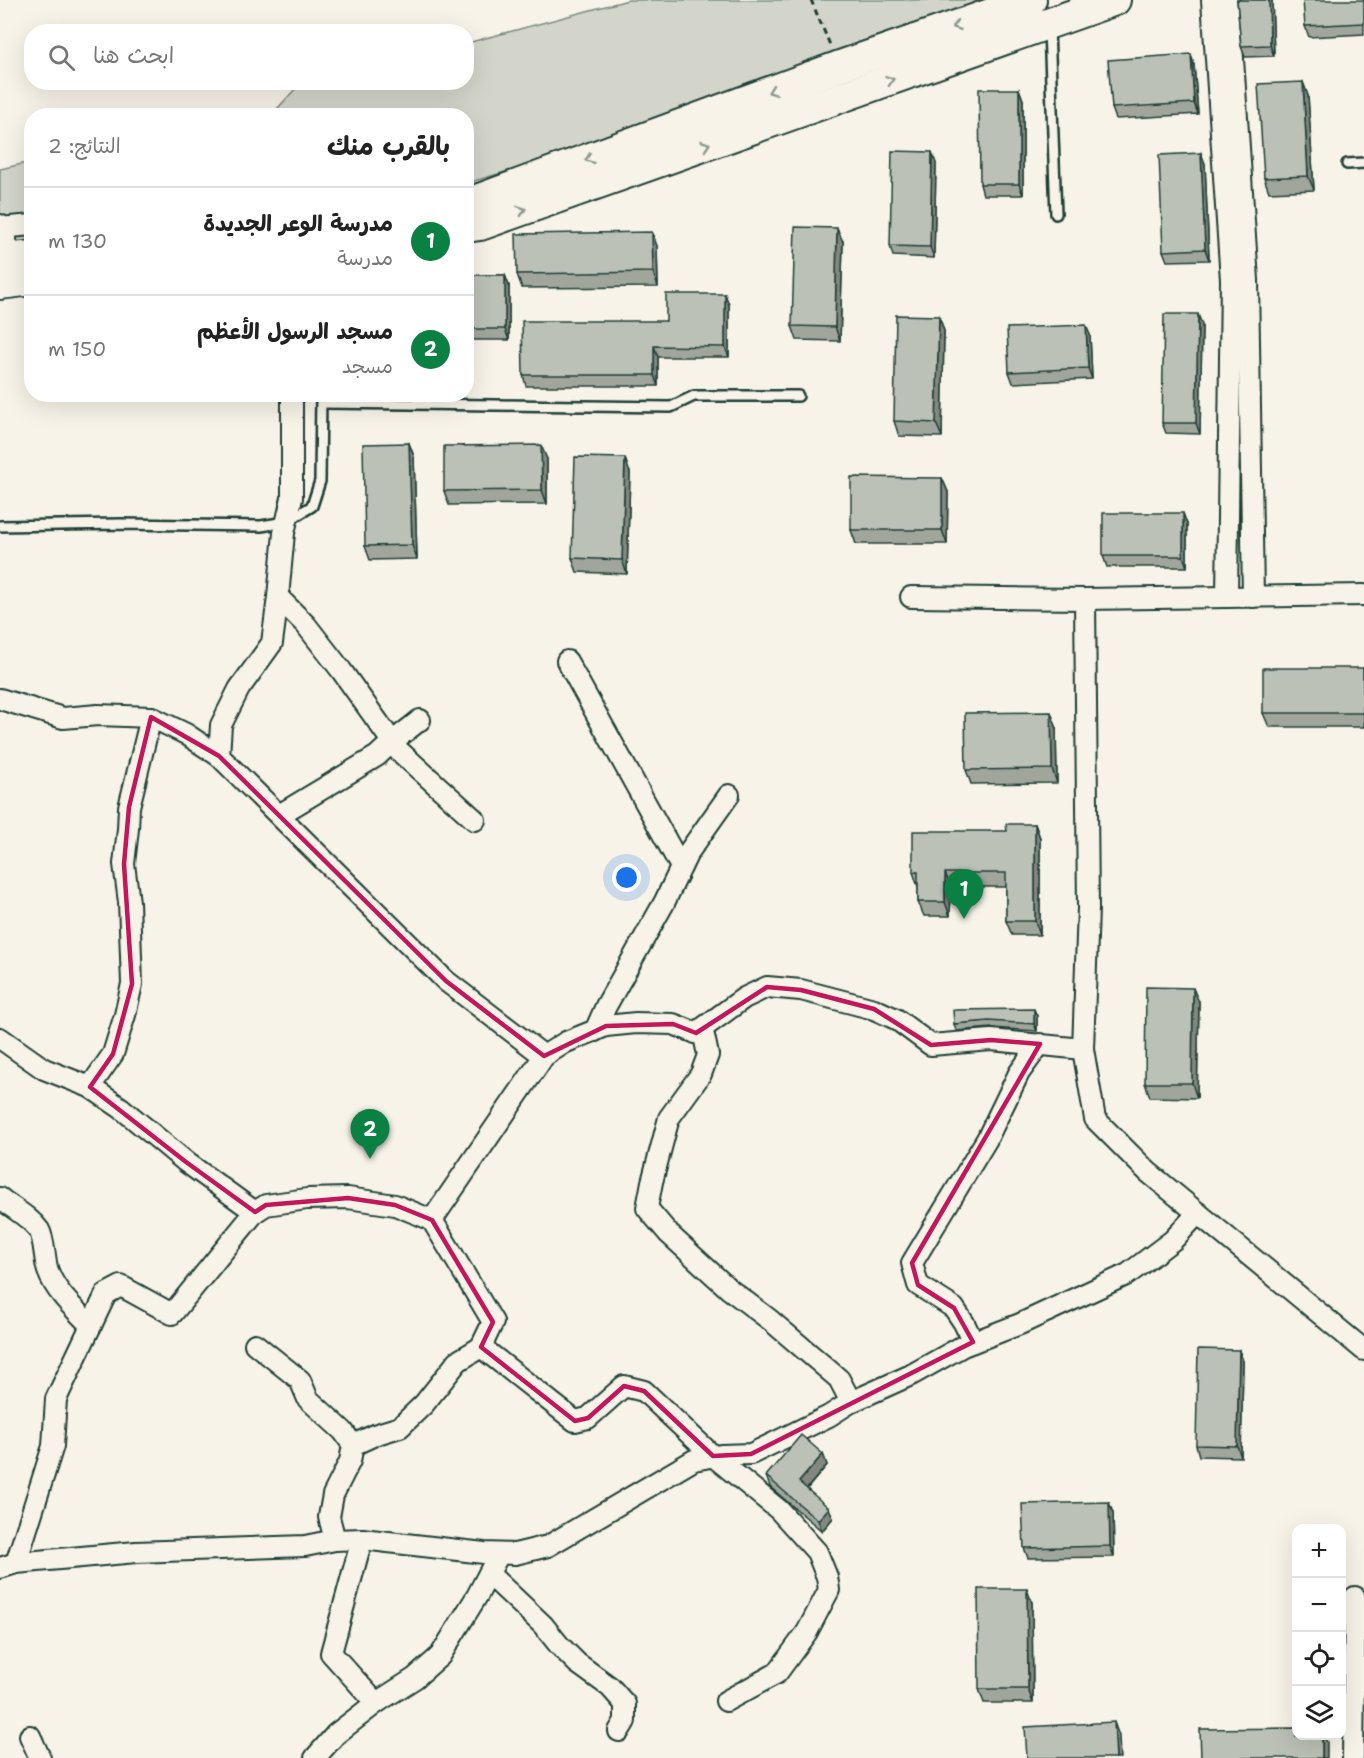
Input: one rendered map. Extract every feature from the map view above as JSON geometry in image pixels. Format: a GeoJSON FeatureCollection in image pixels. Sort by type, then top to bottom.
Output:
{"type":"FeatureCollection","features":[{"type":"Feature","properties":{"kind":"main road"},"geometry":{"type":"LineString","coordinates":[[474,201],[840,66],[1031,0]]}},
{"type":"Feature","properties":{"kind":"main road"},"geometry":{"type":"LineString","coordinates":[[474,226],[1115,0]]}},
{"type":"Feature","properties":{"kind":"main road"},"geometry":{"type":"LineString","coordinates":[[11,264],[24,274]]}},
{"type":"Feature","properties":{"kind":"street"},"geometry":{"type":"LineString","coordinates":[[1212,0],[1231,280],[1227,597]]}},
{"type":"Feature","properties":{"kind":"street"},"geometry":{"type":"LineString","coordinates":[[1229,0],[1248,280],[1253,597]]}},
{"type":"Feature","properties":{"kind":"street"},"geometry":{"type":"LineString","coordinates":[[11,264],[1,227],[24,226]]}},
{"type":"Feature","properties":{"kind":"street"},"geometry":{"type":"LineString","coordinates":[[219,756],[221,725],[239,689],[272,642],[284,533],[292,498],[292,402]]}},
{"type":"Feature","properties":{"kind":"street"},"geometry":{"type":"LineString","coordinates":[[911,597],[1085,599],[1364,595]]}},
{"type":"Feature","properties":{"kind":"street"},"geometry":{"type":"LineString","coordinates":[[278,597],[306,625],[398,750],[475,820]]}},
{"type":"Feature","properties":{"kind":"street"},"geometry":{"type":"LineString","coordinates":[[1085,599],[1088,908],[1083,1049],[1095,1119],[1148,1172],[1364,1350]]}},
{"type":"Feature","properties":{"kind":"street"},"geometry":{"type":"LineString","coordinates":[[567,661],[681,867]]}},
{"type":"Feature","properties":{"kind":"street"},"geometry":{"type":"LineString","coordinates":[[0,699],[63,718],[98,715],[151,717],[186,734],[219,756],[446,981],[544,1056]]}},
{"type":"Feature","properties":{"kind":"street"},"geometry":{"type":"LineString","coordinates":[[90,1087],[113,1054],[132,984],[124,864],[129,807],[151,717]]}},
{"type":"Feature","properties":{"kind":"street"},"geometry":{"type":"LineString","coordinates":[[279,815],[377,756],[420,720]]}},
{"type":"Feature","properties":{"kind":"street"},"geometry":{"type":"LineString","coordinates":[[595,1031],[606,1006],[664,903],[688,853],[729,795]]}},
{"type":"Feature","properties":{"kind":"street"},"geometry":{"type":"LineString","coordinates":[[696,1033],[744,998],[767,987],[801,990],[873,1009],[896,1019],[931,1045],[991,1040],[1083,1049]]}},
{"type":"Feature","properties":{"kind":"street"},"geometry":{"type":"LineString","coordinates":[[432,1220],[544,1056],[566,1042],[606,1026],[636,1023],[673,1024],[704,1036],[708,1055],[701,1074],[669,1118],[647,1208],[669,1234],[729,1289],[770,1320],[839,1379],[851,1402]]}},
{"type":"Feature","properties":{"kind":"street"},"geometry":{"type":"LineString","coordinates":[[0,1038],[45,1069],[90,1087],[121,1108],[186,1162],[255,1212]]}},
{"type":"Feature","properties":{"kind":"street"},"geometry":{"type":"LineString","coordinates":[[973,1342],[954,1308],[918,1285],[912,1263],[987,1139],[1019,1073],[1040,1044]]}},
{"type":"Feature","properties":{"kind":"street"},"geometry":{"type":"LineString","coordinates":[[0,1198],[25,1215],[40,1232],[49,1272],[62,1296],[91,1326]]}},
{"type":"Feature","properties":{"kind":"street"},"geometry":{"type":"LineString","coordinates":[[353,1445],[400,1427],[424,1404],[458,1361],[481,1347],[493,1322],[432,1220],[394,1205],[348,1198],[307,1199],[266,1205],[255,1212],[172,1314],[121,1286],[106,1293],[56,1399],[53,1446],[8,1566],[136,1552],[304,1546],[335,1540],[362,1539],[499,1554],[515,1554],[548,1546],[694,1460],[713,1456],[751,1454],[829,1416],[851,1402],[911,1375],[963,1346],[1020,1324],[1128,1275],[1173,1240],[1198,1213]]}},
{"type":"Feature","properties":{"kind":"street"},"geometry":{"type":"LineString","coordinates":[[255,1344],[300,1380],[308,1399],[343,1431],[353,1445],[350,1461],[333,1495],[329,1517],[335,1540]]}},
{"type":"Feature","properties":{"kind":"street"},"geometry":{"type":"LineString","coordinates":[[481,1347],[575,1421],[588,1418],[624,1386],[644,1391],[713,1456],[779,1510],[817,1552],[827,1577],[828,1590],[807,1632],[777,1673],[726,1701]]}},
{"type":"Feature","properties":{"kind":"street"},"geometry":{"type":"LineString","coordinates":[[362,1539],[331,1653],[376,1703]]}},
{"type":"Feature","properties":{"kind":"street"},"geometry":{"type":"LineString","coordinates":[[315,1758],[336,1734],[376,1703],[415,1678],[440,1656],[499,1554]]}},
{"type":"Feature","properties":{"kind":"street"},"geometry":{"type":"LineString","coordinates":[[489,1574],[543,1625],[577,1663],[610,1687],[625,1704],[625,1721],[619,1731]]}},
{"type":"Feature","properties":{"kind":"street"},"geometry":{"type":"LineString","coordinates":[[1353,1758],[1355,1597]]}},
{"type":"Feature","properties":{"kind":"street"},"geometry":{"type":"LineString","coordinates":[[30,1736],[40,1758]]}},
{"type":"Feature","properties":{"kind":"lane"},"geometry":{"type":"LineString","coordinates":[[1049,24],[1056,214]]}},
{"type":"Feature","properties":{"kind":"lane"},"geometry":{"type":"LineString","coordinates":[[1347,164],[1364,164]]}},
{"type":"Feature","properties":{"kind":"lane"},"geometry":{"type":"LineString","coordinates":[[452,402],[671,407],[694,396],[798,396]]}},
{"type":"Feature","properties":{"kind":"lane"},"geometry":{"type":"LineString","coordinates":[[0,526],[120,524],[261,526],[286,522],[312,506],[320,481],[321,402]]}},
{"type":"Feature","properties":{"kind":"path"},"geometry":{"type":"LineString","coordinates":[[811,0],[840,66]]}},
{"type":"Feature","properties":{"kind":"highlighted area"},"geometry":{"type":"Polygon","coordinates":[[[151,717],[219,756],[446,981],[544,1056],[606,1026],[673,1024],[696,1033],[767,987],[801,990],[874,1009],[931,1045],[991,1040],[1040,1044],[912,1263],[918,1285],[954,1308],[973,1342],[751,1454],[713,1456],[644,1391],[624,1386],[588,1418],[575,1421],[481,1347],[493,1322],[432,1220],[395,1205],[348,1198],[266,1205],[255,1212],[186,1162],[90,1087],[113,1054],[132,984],[124,864],[129,807],[151,717]]]}},
{"type":"Feature","properties":{"kind":"shaded area"},"geometry":{"type":"Polygon","coordinates":[[[628,0],[987,0],[533,164],[474,181],[474,108],[278,108],[294,90],[474,90],[474,41],[628,0]]]}},
{"type":"Feature","properties":{"kind":"shaded area"},"geometry":{"type":"Polygon","coordinates":[[[24,164],[24,244],[18,245],[0,216],[0,169],[24,164]]]}},
{"type":"Feature","properties":{"kind":"building"},"geometry":{"type":"Polygon","coordinates":[[[1237,0],[1269,0],[1270,45],[1241,46],[1237,0]]]}},
{"type":"Feature","properties":{"kind":"building"},"geometry":{"type":"Polygon","coordinates":[[[1303,0],[1364,0],[1364,23],[1305,26],[1303,0]]]}},
{"type":"Feature","properties":{"kind":"building"},"geometry":{"type":"Polygon","coordinates":[[[1191,54],[1194,103],[1112,108],[1108,60],[1191,54]]]}},
{"type":"Feature","properties":{"kind":"building"},"geometry":{"type":"Polygon","coordinates":[[[1303,82],[1308,176],[1264,178],[1258,84],[1303,82]]]}},
{"type":"Feature","properties":{"kind":"building"},"geometry":{"type":"Polygon","coordinates":[[[979,89],[1019,89],[1019,184],[980,184],[979,89]]]}},
{"type":"Feature","properties":{"kind":"building"},"geometry":{"type":"Polygon","coordinates":[[[892,151],[932,152],[930,247],[890,246],[892,151]]]}},
{"type":"Feature","properties":{"kind":"building"},"geometry":{"type":"Polygon","coordinates":[[[1201,153],[1205,249],[1163,251],[1159,155],[1201,153]]]}},
{"type":"Feature","properties":{"kind":"building"},"geometry":{"type":"Polygon","coordinates":[[[795,227],[837,228],[835,327],[792,326],[795,227]]]}},
{"type":"Feature","properties":{"kind":"building"},"geometry":{"type":"Polygon","coordinates":[[[652,232],[653,272],[517,274],[516,234],[652,232]]]}},
{"type":"Feature","properties":{"kind":"building"},"geometry":{"type":"Polygon","coordinates":[[[474,275],[505,275],[505,329],[474,329],[474,275]]]}},
{"type":"Feature","properties":{"kind":"building"},"geometry":{"type":"Polygon","coordinates":[[[666,294],[725,294],[725,347],[654,346],[654,375],[523,375],[522,321],[666,321],[666,294]]]}},
{"type":"Feature","properties":{"kind":"building"},"geometry":{"type":"Polygon","coordinates":[[[1164,314],[1198,314],[1196,423],[1162,423],[1164,314]]]}},
{"type":"Feature","properties":{"kind":"building"},"geometry":{"type":"Polygon","coordinates":[[[896,315],[939,316],[936,423],[894,421],[896,315]]]}},
{"type":"Feature","properties":{"kind":"building"},"geometry":{"type":"Polygon","coordinates":[[[1086,325],[1088,368],[1009,372],[1007,328],[1086,325]]]}},
{"type":"Feature","properties":{"kind":"building"},"geometry":{"type":"Polygon","coordinates":[[[409,443],[412,545],[365,546],[363,444],[409,443]]]}},
{"type":"Feature","properties":{"kind":"building"},"geometry":{"type":"Polygon","coordinates":[[[541,445],[542,490],[444,491],[444,446],[541,445]]]}},
{"type":"Feature","properties":{"kind":"building"},"geometry":{"type":"Polygon","coordinates":[[[575,457],[625,458],[622,560],[572,558],[575,457]]]}},
{"type":"Feature","properties":{"kind":"building"},"geometry":{"type":"Polygon","coordinates":[[[851,477],[942,478],[942,530],[851,530],[851,477]]]}},
{"type":"Feature","properties":{"kind":"building"},"geometry":{"type":"Polygon","coordinates":[[[1103,513],[1183,513],[1183,556],[1103,556],[1103,513]]]}},
{"type":"Feature","properties":{"kind":"building"},"geometry":{"type":"Polygon","coordinates":[[[1263,668],[1363,668],[1363,713],[1263,713],[1263,668]]]}},
{"type":"Feature","properties":{"kind":"building"},"geometry":{"type":"Polygon","coordinates":[[[1051,712],[1052,769],[966,770],[965,713],[1051,712]]]}},
{"type":"Feature","properties":{"kind":"building"},"geometry":{"type":"Polygon","coordinates":[[[1006,824],[1035,824],[1035,921],[1006,921],[1006,873],[945,873],[945,902],[918,902],[918,872],[913,872],[913,831],[1007,831],[1006,824]]]}},
{"type":"Feature","properties":{"kind":"building"},"geometry":{"type":"Polygon","coordinates":[[[1146,987],[1193,988],[1192,1083],[1145,1083],[1146,987]]]}},
{"type":"Feature","properties":{"kind":"building"},"geometry":{"type":"Polygon","coordinates":[[[1034,1009],[1034,1024],[989,1021],[954,1024],[953,1010],[1034,1009]]]}},
{"type":"Feature","properties":{"kind":"building"},"geometry":{"type":"Polygon","coordinates":[[[1198,1349],[1239,1350],[1237,1446],[1196,1445],[1198,1349]]]}},
{"type":"Feature","properties":{"kind":"building"},"geometry":{"type":"Polygon","coordinates":[[[801,1435],[823,1454],[799,1482],[829,1508],[818,1520],[766,1476],[801,1435]]]}},
{"type":"Feature","properties":{"kind":"building"},"geometry":{"type":"Polygon","coordinates":[[[1109,1502],[1110,1546],[1024,1548],[1022,1504],[1109,1502]]]}},
{"type":"Feature","properties":{"kind":"building"},"geometry":{"type":"Polygon","coordinates":[[[978,1589],[1027,1589],[1028,1689],[979,1689],[978,1589]]]}},
{"type":"Feature","properties":{"kind":"building"},"geometry":{"type":"Polygon","coordinates":[[[1114,1722],[1116,1758],[1027,1758],[1025,1727],[1114,1722]]]}},
{"type":"Feature","properties":{"kind":"building"},"geometry":{"type":"Polygon","coordinates":[[[1292,1728],[1292,1740],[1322,1740],[1322,1758],[1201,1758],[1200,1729],[1292,1728]]]}},
{"type":"Feature","properties":{"kind":"place","name":"مدرسة الوعر الجديدة"},"geometry":{"type":"Point","coordinates":[964,919]}},
{"type":"Feature","properties":{"kind":"place","name":"مسجد الرسول الأعظم"},"geometry":{"type":"Point","coordinates":[370,1159]}}]}
